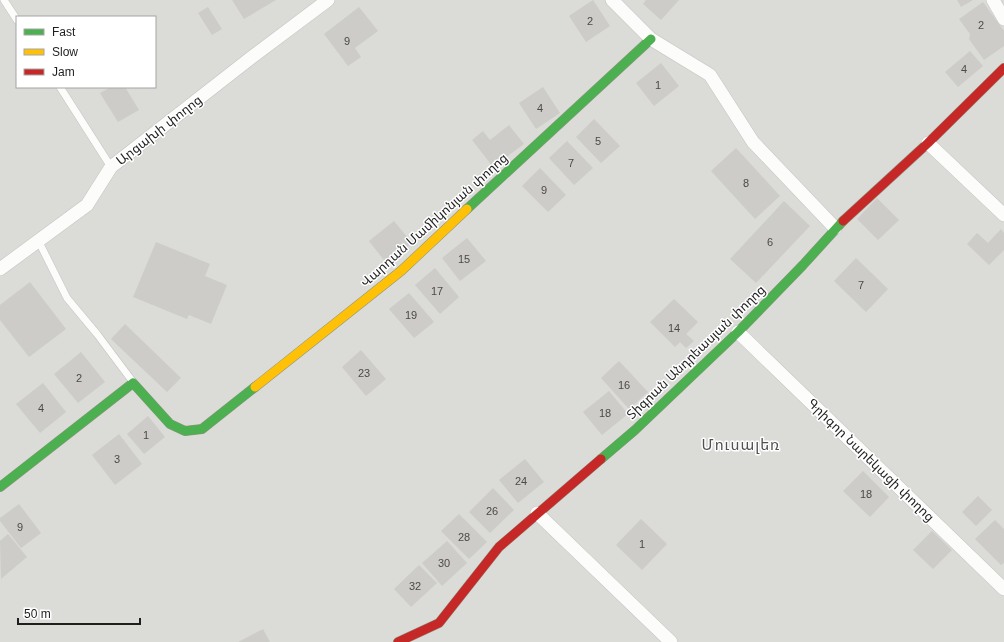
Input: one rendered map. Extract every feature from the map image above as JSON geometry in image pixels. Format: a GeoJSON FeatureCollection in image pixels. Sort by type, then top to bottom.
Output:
{"type":"FeatureCollection","features":[{"type":"Feature","properties":{"kind":"street","name":"Արցախի փողոց"},"geometry":{"type":"LineString","coordinates":[[0,269],[87,205],[111,167],[328,0]]}},
{"type":"Feature","properties":{"kind":"street"},"geometry":{"type":"LineString","coordinates":[[612,0],[652,39],[710,75],[753,142],[835,228]]}},
{"type":"Feature","properties":{"kind":"street"},"geometry":{"type":"LineString","coordinates":[[993,0],[1004,19]]}},
{"type":"Feature","properties":{"kind":"street","name":"Վարդան Մամիկոնյան փողոց"},"geometry":{"type":"LineString","coordinates":[[133,383],[170,424],[185,431],[202,429],[401,271],[652,39]]}},
{"type":"Feature","properties":{"kind":"street","name":"Տիգրան Անդրեասյան փողոց"},"geometry":{"type":"LineString","coordinates":[[398,642],[440,623],[499,547],[537,512],[634,430],[738,332],[803,265],[835,228],[928,143],[1004,68]]}},
{"type":"Feature","properties":{"kind":"street"},"geometry":{"type":"LineString","coordinates":[[928,143],[1004,215]]}},
{"type":"Feature","properties":{"kind":"street","name":"Գրիգոր Նարեկացի փողոց"},"geometry":{"type":"LineString","coordinates":[[738,332],[1004,589]]}},
{"type":"Feature","properties":{"kind":"street"},"geometry":{"type":"LineString","coordinates":[[0,487],[133,383]]}},
{"type":"Feature","properties":{"kind":"street"},"geometry":{"type":"LineString","coordinates":[[537,512],[671,642]]}},
{"type":"Feature","properties":{"kind":"lane"},"geometry":{"type":"LineString","coordinates":[[4,0],[16,18]]}},
{"type":"Feature","properties":{"kind":"lane"},"geometry":{"type":"LineString","coordinates":[[61,88],[111,167]]}},
{"type":"Feature","properties":{"kind":"lane"},"geometry":{"type":"LineString","coordinates":[[38,240],[67,298],[133,383]]}},
{"type":"Feature","properties":{"kind":"shaded area","name":"Մուսալեռ"},"geometry":{"type":"Polygon","coordinates":[[[0,0],[1004,0],[1004,642],[0,642],[0,0]]]}},
{"type":"Feature","properties":{"kind":"building"},"geometry":{"type":"Polygon","coordinates":[[[232,0],[276,0],[244,19],[232,0]]]}},
{"type":"Feature","properties":{"kind":"building"},"geometry":{"type":"Polygon","coordinates":[[[593,0],[610,26],[586,42],[569,16],[593,0]]]}},
{"type":"Feature","properties":{"kind":"building"},"geometry":{"type":"Polygon","coordinates":[[[646,0],[679,0],[661,20],[643,4],[646,0]]]}},
{"type":"Feature","properties":{"kind":"building"},"geometry":{"type":"Polygon","coordinates":[[[957,0],[973,0],[961,7],[957,0]]]}},
{"type":"Feature","properties":{"kind":"building"},"geometry":{"type":"Polygon","coordinates":[[[983,2],[1004,31],[1004,46],[984,60],[969,39],[970,34],[959,19],[983,2]]]}},
{"type":"Feature","properties":{"kind":"building"},"geometry":{"type":"Polygon","coordinates":[[[208,7],[222,29],[212,35],[198,13],[208,7]]]}},
{"type":"Feature","properties":{"kind":"building"},"geometry":{"type":"Polygon","coordinates":[[[359,7],[378,31],[355,48],[361,57],[348,66],[324,34],[359,7]]]}},
{"type":"Feature","properties":{"kind":"building"},"geometry":{"type":"Polygon","coordinates":[[[970,51],[983,66],[958,87],[945,72],[970,51]]]}},
{"type":"Feature","properties":{"kind":"building"},"geometry":{"type":"Polygon","coordinates":[[[661,63],[679,86],[654,106],[636,83],[661,63]]]}},
{"type":"Feature","properties":{"kind":"building"},"geometry":{"type":"Polygon","coordinates":[[[543,87],[560,113],[536,129],[519,103],[543,87]]]}},
{"type":"Feature","properties":{"kind":"building"},"geometry":{"type":"Polygon","coordinates":[[[109,88],[126,88],[139,110],[118,122],[100,93],[109,88]]]}},
{"type":"Feature","properties":{"kind":"building"},"geometry":{"type":"Polygon","coordinates":[[[594,119],[620,146],[601,163],[576,137],[594,119]]]}},
{"type":"Feature","properties":{"kind":"building"},"geometry":{"type":"Polygon","coordinates":[[[509,125],[524,144],[493,167],[472,140],[483,131],[490,140],[509,125]]]}},
{"type":"Feature","properties":{"kind":"building"},"geometry":{"type":"Polygon","coordinates":[[[567,141],[593,168],[574,185],[549,158],[567,141]]]}},
{"type":"Feature","properties":{"kind":"building"},"geometry":{"type":"Polygon","coordinates":[[[736,148],[780,196],[755,219],[711,171],[736,148]]]}},
{"type":"Feature","properties":{"kind":"building"},"geometry":{"type":"Polygon","coordinates":[[[540,168],[566,195],[548,212],[522,186],[540,168]]]}},
{"type":"Feature","properties":{"kind":"building"},"geometry":{"type":"Polygon","coordinates":[[[877,198],[899,220],[878,240],[857,219],[877,198]]]}},
{"type":"Feature","properties":{"kind":"building"},"geometry":{"type":"Polygon","coordinates":[[[784,201],[810,226],[756,283],[730,259],[784,201]]]}},
{"type":"Feature","properties":{"kind":"building"},"geometry":{"type":"Polygon","coordinates":[[[394,221],[412,243],[387,264],[369,241],[394,221]]]}},
{"type":"Feature","properties":{"kind":"building"},"geometry":{"type":"Polygon","coordinates":[[[1001,229],[1004,233],[1004,250],[989,265],[967,244],[977,233],[988,243],[1001,229]]]}},
{"type":"Feature","properties":{"kind":"building"},"geometry":{"type":"Polygon","coordinates":[[[467,238],[486,261],[460,281],[442,258],[467,238]]]}},
{"type":"Feature","properties":{"kind":"building"},"geometry":{"type":"Polygon","coordinates":[[[156,242],[210,264],[205,276],[227,285],[211,324],[189,315],[187,319],[133,297],[156,242]]]}},
{"type":"Feature","properties":{"kind":"building"},"geometry":{"type":"Polygon","coordinates":[[[856,258],[888,289],[866,312],[834,281],[856,258]]]}},
{"type":"Feature","properties":{"kind":"building"},"geometry":{"type":"Polygon","coordinates":[[[435,268],[459,297],[440,314],[415,285],[435,268]]]}},
{"type":"Feature","properties":{"kind":"building"},"geometry":{"type":"Polygon","coordinates":[[[30,282],[66,329],[29,357],[0,320],[0,305],[30,282]]]}},
{"type":"Feature","properties":{"kind":"building"},"geometry":{"type":"Polygon","coordinates":[[[409,293],[434,322],[414,338],[389,309],[409,293]]]}},
{"type":"Feature","properties":{"kind":"building"},"geometry":{"type":"Polygon","coordinates":[[[674,299],[698,322],[686,334],[694,341],[686,348],[680,342],[675,347],[650,322],[674,299]]]}},
{"type":"Feature","properties":{"kind":"building"},"geometry":{"type":"Polygon","coordinates":[[[125,324],[181,378],[167,392],[111,339],[125,324]]]}},
{"type":"Feature","properties":{"kind":"building"},"geometry":{"type":"Polygon","coordinates":[[[361,350],[386,379],[366,396],[342,367],[361,350]]]}},
{"type":"Feature","properties":{"kind":"building"},"geometry":{"type":"Polygon","coordinates":[[[81,352],[105,382],[78,403],[54,374],[81,352]]]}},
{"type":"Feature","properties":{"kind":"building"},"geometry":{"type":"Polygon","coordinates":[[[619,361],[648,392],[629,409],[601,378],[619,361]]]}},
{"type":"Feature","properties":{"kind":"building"},"geometry":{"type":"Polygon","coordinates":[[[43,383],[66,412],[40,433],[16,404],[43,383]]]}},
{"type":"Feature","properties":{"kind":"building"},"geometry":{"type":"Polygon","coordinates":[[[609,391],[628,414],[602,435],[583,412],[609,391]]]}},
{"type":"Feature","properties":{"kind":"building"},"geometry":{"type":"Polygon","coordinates":[[[148,416],[165,437],[144,454],[127,434],[148,416]]]}},
{"type":"Feature","properties":{"kind":"building"},"geometry":{"type":"Polygon","coordinates":[[[119,434],[142,464],[115,485],[92,455],[119,434]]]}},
{"type":"Feature","properties":{"kind":"building"},"geometry":{"type":"Polygon","coordinates":[[[525,459],[544,482],[518,503],[499,480],[525,459]]]}},
{"type":"Feature","properties":{"kind":"building"},"geometry":{"type":"Polygon","coordinates":[[[863,471],[889,497],[870,517],[843,491],[863,471]]]}},
{"type":"Feature","properties":{"kind":"building"},"geometry":{"type":"Polygon","coordinates":[[[493,488],[514,510],[490,533],[469,512],[493,488]]]}},
{"type":"Feature","properties":{"kind":"building"},"geometry":{"type":"Polygon","coordinates":[[[978,496],[992,510],[976,526],[962,512],[978,496]]]}},
{"type":"Feature","properties":{"kind":"building"},"geometry":{"type":"Polygon","coordinates":[[[19,504],[41,533],[21,548],[0,521],[0,518],[19,504]]]}},
{"type":"Feature","properties":{"kind":"building"},"geometry":{"type":"Polygon","coordinates":[[[459,514],[487,542],[469,559],[441,531],[459,514]]]}},
{"type":"Feature","properties":{"kind":"building"},"geometry":{"type":"Polygon","coordinates":[[[641,519],[667,544],[642,570],[616,545],[641,519]]]}},
{"type":"Feature","properties":{"kind":"building"},"geometry":{"type":"Polygon","coordinates":[[[995,520],[1004,529],[1004,563],[1001,565],[975,539],[995,520]]]}},
{"type":"Feature","properties":{"kind":"building"},"geometry":{"type":"Polygon","coordinates":[[[932,531],[952,550],[933,569],[913,550],[932,531]]]}},
{"type":"Feature","properties":{"kind":"building"},"geometry":{"type":"Polygon","coordinates":[[[8,534],[27,557],[1,579],[0,541],[8,534]]]}},
{"type":"Feature","properties":{"kind":"building"},"geometry":{"type":"Polygon","coordinates":[[[447,541],[467,563],[442,586],[422,563],[447,541]]]}},
{"type":"Feature","properties":{"kind":"building"},"geometry":{"type":"Polygon","coordinates":[[[419,565],[437,583],[411,607],[394,589],[419,565]]]}},
{"type":"Feature","properties":{"kind":"building"},"geometry":{"type":"Polygon","coordinates":[[[263,629],[270,642],[238,642],[263,629]]]}},
{"type":"Feature","properties":{"kind":"traffic: fast"},"geometry":{"type":"LineString","coordinates":[[467,209],[651,39]]}},
{"type":"Feature","properties":{"kind":"traffic: fast"},"geometry":{"type":"LineString","coordinates":[[601,459],[635,430],[738,332],[843,221]]}},
{"type":"Feature","properties":{"kind":"traffic: fast"},"geometry":{"type":"LineString","coordinates":[[0,487],[133,383],[170,424],[185,431],[202,429],[255,387]]}},
{"type":"Feature","properties":{"kind":"traffic: slow"},"geometry":{"type":"LineString","coordinates":[[255,387],[401,271],[467,209]]}},
{"type":"Feature","properties":{"kind":"traffic: jam"},"geometry":{"type":"LineString","coordinates":[[843,221],[928,143],[1004,68]]}},
{"type":"Feature","properties":{"kind":"traffic: jam"},"geometry":{"type":"LineString","coordinates":[[398,642],[439,623],[499,547],[601,459]]}},
{"type":"Feature","properties":{"kind":"district","name":"Մուսալեռ"},"geometry":{"type":"Point","coordinates":[741,444]}}]}
